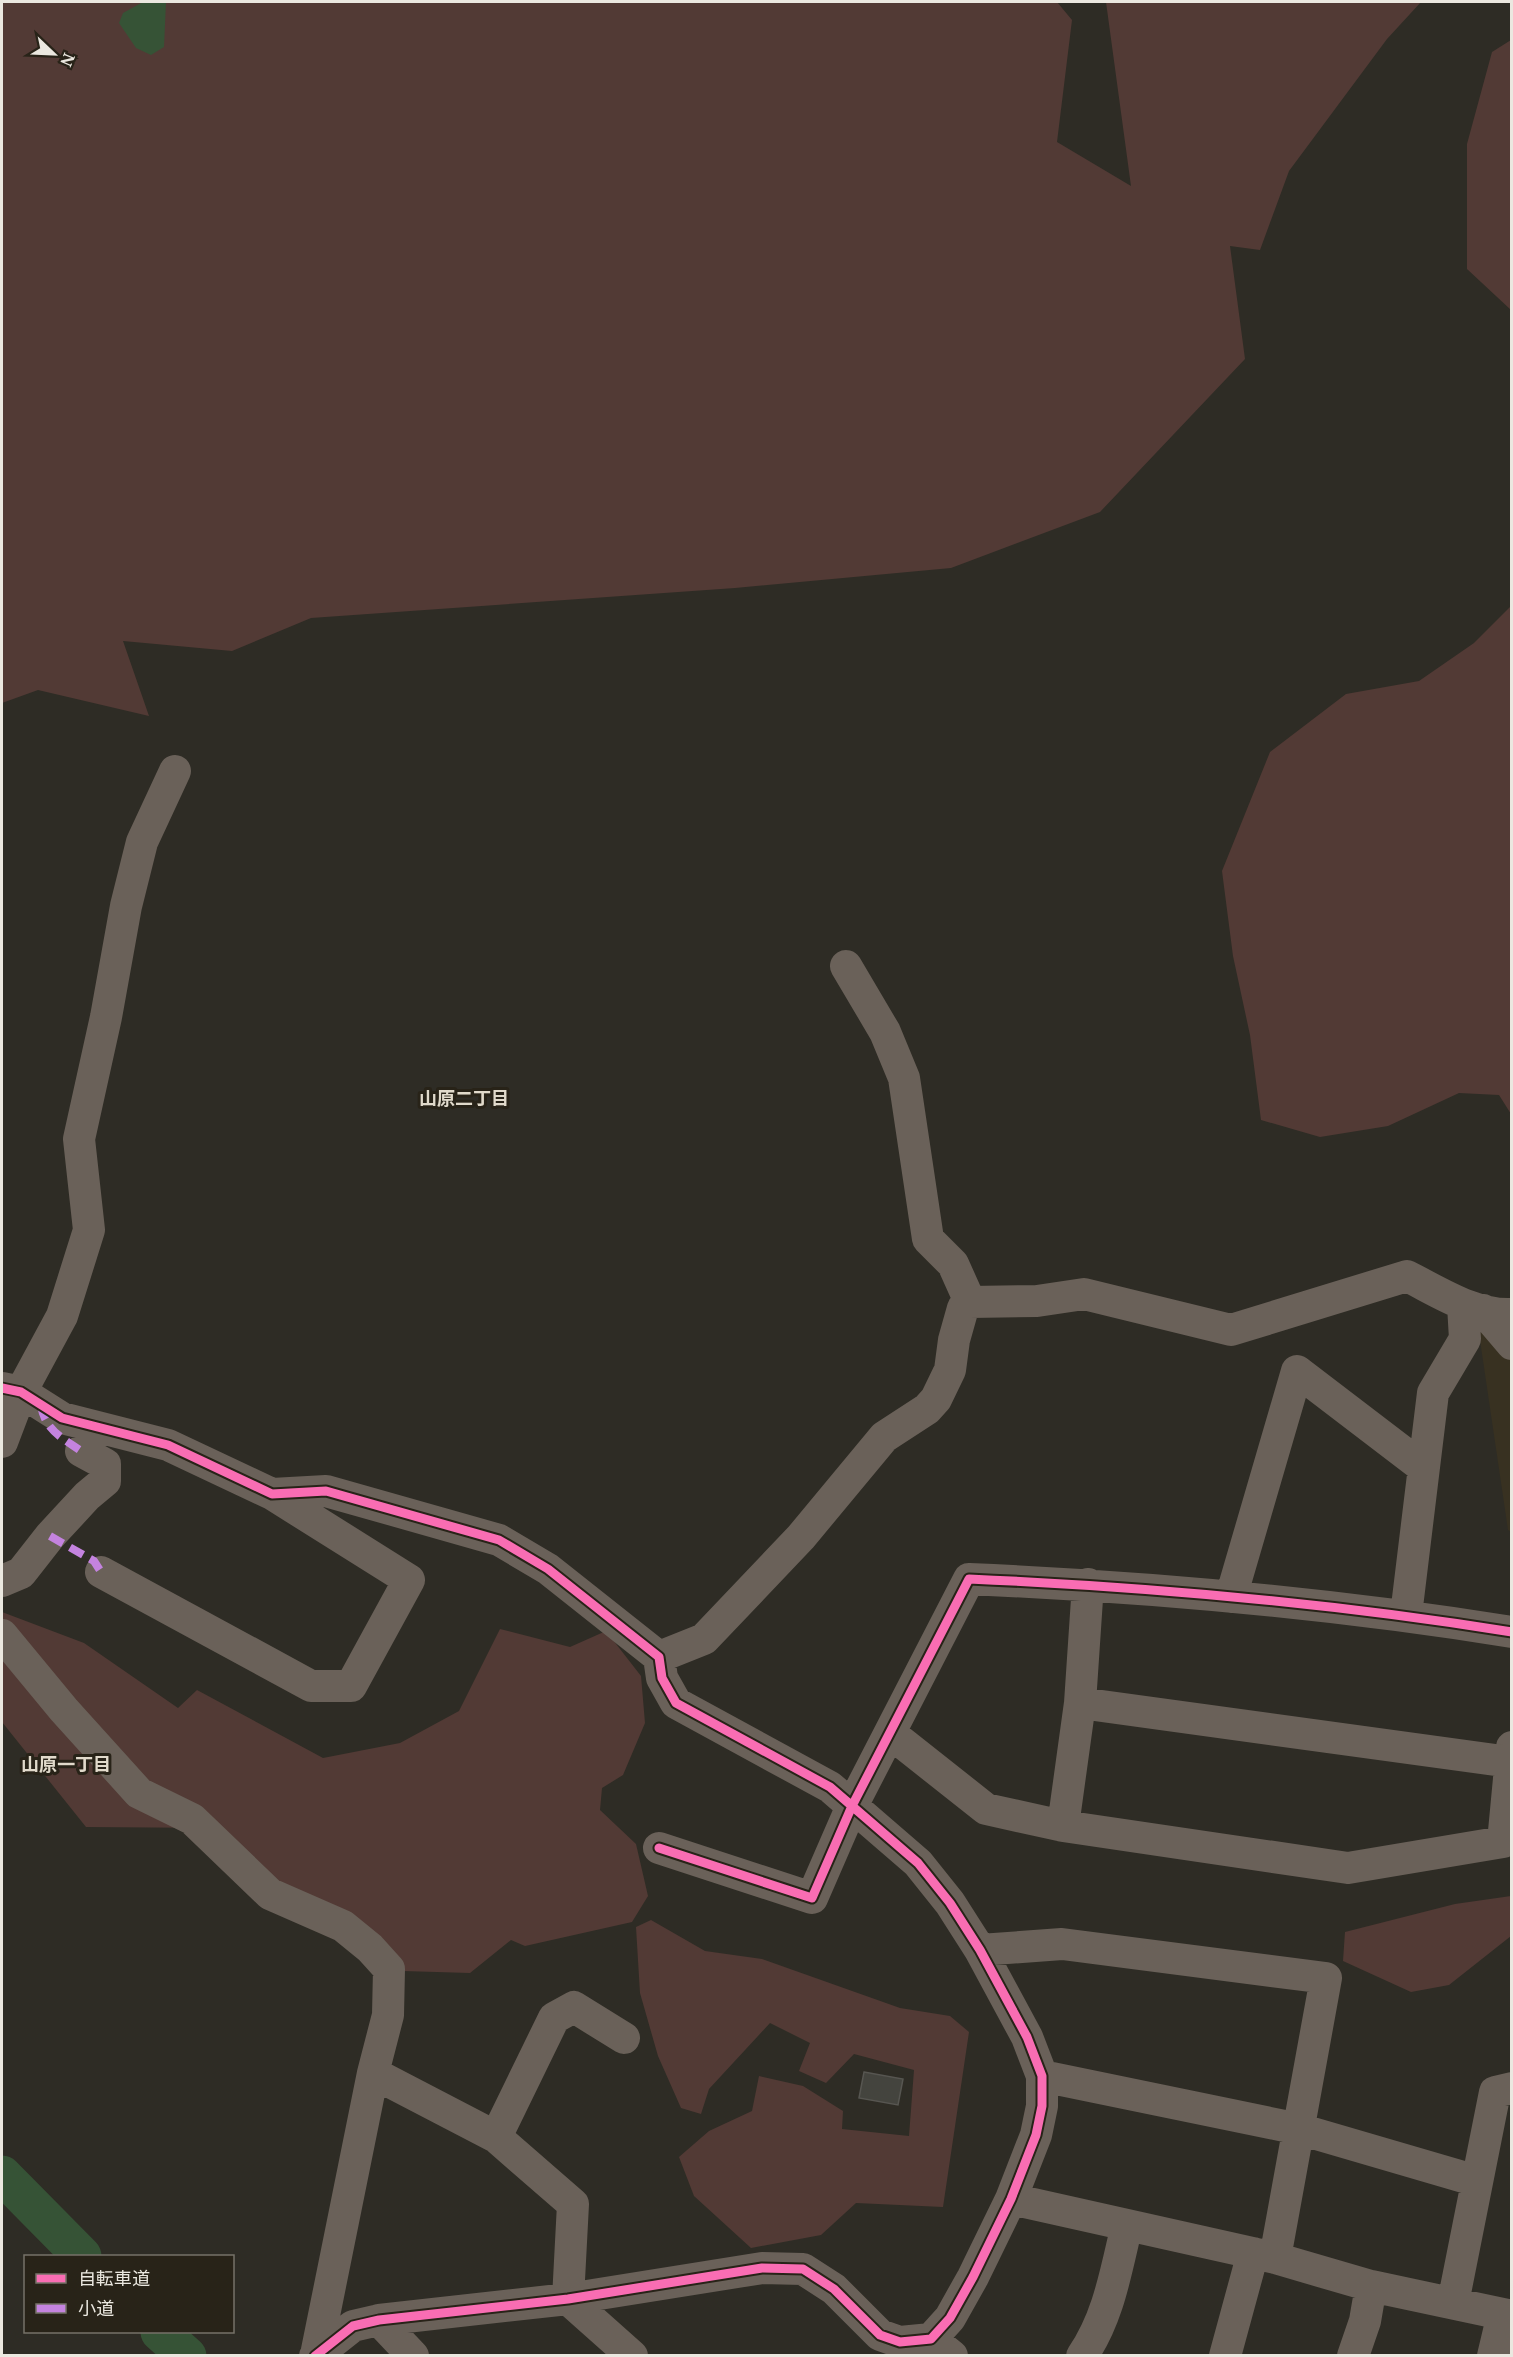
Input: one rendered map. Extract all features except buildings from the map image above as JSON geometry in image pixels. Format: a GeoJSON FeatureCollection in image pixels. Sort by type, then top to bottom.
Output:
{"type":"FeatureCollection","features":[{"type":"Feature","properties":{"kind":"street"},"geometry":{"type":"LineString","coordinates":[[2,1442],[11,1390],[63,1316],[89,1230],[79,1139],[106,1017],[126,906],[142,842],[175,771]]}},
{"type":"Feature","properties":{"kind":"street"},"geometry":{"type":"LineString","coordinates":[[846,966],[885,1032],[904,1078],[928,1239],[953,1264],[970,1302]]}},
{"type":"Feature","properties":{"kind":"street"},"geometry":{"type":"LineString","coordinates":[[659,1657],[704,1639],[801,1537],[884,1437],[927,1409],[936,1399],[950,1370],[954,1340],[963,1308],[970,1302],[1037,1301],[1084,1294],[1231,1330],[1407,1276],[1486,1309],[1512,1344]]}},
{"type":"Feature","properties":{"kind":"street"},"geometry":{"type":"LineString","coordinates":[[1406,1615],[1433,1393],[1486,1309]]}},
{"type":"Feature","properties":{"kind":"street"},"geometry":{"type":"LineString","coordinates":[[1231,1597],[1297,1371],[1424,1468]]}},
{"type":"Feature","properties":{"kind":"street"},"geometry":{"type":"LineString","coordinates":[[11,1390],[62,1418],[168,1444],[272,1494],[409,1580],[351,1686],[311,1686],[101,1572]]}},
{"type":"Feature","properties":{"kind":"street"},"geometry":{"type":"LineString","coordinates":[[2,1581],[21,1573],[50,1536],[87,1496],[105,1481],[105,1464],[81,1451]]}},
{"type":"Feature","properties":{"kind":"street"},"geometry":{"type":"LineString","coordinates":[[272,1494],[326,1491],[499,1540],[548,1569],[659,1657],[662,1677],[676,1703],[830,1787],[918,1863],[950,1903],[980,1950],[1027,2037],[1042,2076],[1042,2106],[1036,2135],[1011,2199],[956,2308],[941,2347],[900,2342],[880,2335],[834,2289],[803,2269],[762,2268],[567,2299],[379,2320],[353,2326],[316,2355]]}},
{"type":"Feature","properties":{"kind":"street"},"geometry":{"type":"LineString","coordinates":[[659,1848],[812,1898],[852,1806],[969,1579],[1088,1584],[1231,1597],[1406,1615],[1512,1632]]}},
{"type":"Feature","properties":{"kind":"street"},"geometry":{"type":"LineString","coordinates":[[1063,1826],[1080,1703],[1088,1584]]}},
{"type":"Feature","properties":{"kind":"street"},"geometry":{"type":"LineString","coordinates":[[2,1635],[64,1710],[139,1792],[192,1819],[270,1894],[343,1926],[370,1948],[389,1969],[388,2015],[373,2073],[316,2355]]}},
{"type":"Feature","properties":{"kind":"street"},"geometry":{"type":"LineString","coordinates":[[890,1733],[986,1809],[1063,1826],[1348,1868],[1503,1842],[1511,1754],[1080,1703]]}},
{"type":"Feature","properties":{"kind":"street"},"geometry":{"type":"LineString","coordinates":[[980,1950],[1062,1944],[1326,1978],[1299,2129],[1264,2255],[1225,2355]]}},
{"type":"Feature","properties":{"kind":"street"},"geometry":{"type":"LineString","coordinates":[[496,2137],[554,2018],[574,2007],[624,2038]]}},
{"type":"Feature","properties":{"kind":"street"},"geometry":{"type":"LineString","coordinates":[[373,2073],[496,2137],[573,2204],[567,2299]]}},
{"type":"Feature","properties":{"kind":"street"},"geometry":{"type":"LineString","coordinates":[[1042,2076],[1299,2129],[1477,2181]]}},
{"type":"Feature","properties":{"kind":"street"},"geometry":{"type":"LineString","coordinates":[[1453,2303],[1495,2092],[1512,2088]]}},
{"type":"Feature","properties":{"kind":"street"},"geometry":{"type":"LineString","coordinates":[[1011,2199],[1264,2255],[1371,2286],[1507,2315],[1493,2355]]}},
{"type":"Feature","properties":{"kind":"street"},"geometry":{"type":"LineString","coordinates":[[1082,2355],[1092,2341],[1109,2301],[1127,2225]]}},
{"type":"Feature","properties":{"kind":"street"},"geometry":{"type":"LineString","coordinates":[[1353,2355],[1371,2286]]}},
{"type":"Feature","properties":{"kind":"street"},"geometry":{"type":"LineString","coordinates":[[567,2299],[632,2355]]}},
{"type":"Feature","properties":{"kind":"street"},"geometry":{"type":"LineString","coordinates":[[379,2320],[413,2355]]}},
{"type":"Feature","properties":{"kind":"shaded area"},"geometry":{"type":"Polygon","coordinates":[[[2,2],[1057,2],[1072,20],[1057,142],[1131,186],[1106,2],[1421,2],[1387,39],[1289,171],[1260,250],[1230,246],[1245,359],[1100,512],[951,568],[735,588],[311,618],[232,651],[123,641],[149,716],[38,690],[2,703],[2,2]]]}},
{"type":"Feature","properties":{"kind":"shaded area"},"geometry":{"type":"Polygon","coordinates":[[[143,2],[166,2],[164,47],[151,55],[136,48],[119,23],[123,13],[143,2]]]}},
{"type":"Feature","properties":{"kind":"shaded area"},"geometry":{"type":"Polygon","coordinates":[[[1511,40],[1511,310],[1467,269],[1467,144],[1492,52],[1511,40]]]}},
{"type":"Feature","properties":{"kind":"shaded area"},"geometry":{"type":"Polygon","coordinates":[[[1511,606],[1511,1114],[1499,1095],[1459,1093],[1388,1126],[1320,1137],[1261,1120],[1250,1035],[1233,956],[1222,871],[1270,752],[1346,694],[1419,681],[1474,643],[1511,606]]]}},
{"type":"Feature","properties":{"kind":"shaded area"},"geometry":{"type":"Polygon","coordinates":[[[1477,1320],[1511,1322],[1511,1532],[1508,1530],[1477,1320]]]}},
{"type":"Feature","properties":{"kind":"shaded area"},"geometry":{"type":"Polygon","coordinates":[[[2,1612],[84,1643],[178,1708],[197,1690],[323,1758],[400,1743],[459,1711],[500,1629],[570,1647],[606,1631],[641,1676],[645,1723],[623,1775],[602,1788],[600,1810],[636,1844],[648,1896],[632,1922],[525,1946],[511,1940],[470,1973],[403,1971],[283,1891],[218,1828],[86,1827],[2,1722],[2,1612]]]}},
{"type":"Feature","properties":{"kind":"shaded area"},"geometry":{"type":"Polygon","coordinates":[[[1511,1896],[1511,1936],[1449,1985],[1411,1992],[1343,1961],[1345,1932],[1455,1904],[1511,1896]]]}},
{"type":"Feature","properties":{"kind":"shaded area"},"geometry":{"type":"Polygon","coordinates":[[[651,1920],[705,1951],[762,1959],[900,2008],[950,2016],[969,2032],[943,2207],[856,2203],[821,2235],[751,2248],[694,2196],[679,2157],[709,2131],[752,2111],[759,2076],[803,2086],[843,2111],[842,2129],[909,2136],[914,2070],[854,2054],[826,2083],[799,2071],[810,2043],[770,2023],[709,2089],[701,2114],[681,2108],[658,2056],[640,1993],[636,1927],[651,1920]]]}},
{"type":"Feature","properties":{"kind":"waterway"},"geometry":{"type":"LineString","coordinates":[[2,2175],[81,2255]]}},
{"type":"Feature","properties":{"kind":"waterway"},"geometry":{"type":"LineString","coordinates":[[161,2333],[187,2356]]}},
{"type":"Feature","properties":{"kind":"marked path"},"geometry":{"type":"LineString","coordinates":[[41,1405],[50,1427],[81,1451]]}},
{"type":"Feature","properties":{"kind":"marked path"},"geometry":{"type":"LineString","coordinates":[[50,1536],[94,1561],[101,1572]]}},
{"type":"Feature","properties":{"kind":"cycle path"},"geometry":{"type":"LineString","coordinates":[[2,1388],[21,1392],[62,1418],[168,1445],[272,1494],[326,1491],[499,1540],[548,1569],[659,1657],[662,1678],[676,1703],[830,1787],[918,1863],[950,1903],[980,1950],[1027,2037],[1042,2076],[1042,2106],[1036,2135],[1011,2199],[950,2318],[931,2339],[900,2342],[880,2335],[834,2289],[803,2269],[762,2268],[568,2299],[379,2320],[353,2326],[315,2356]]}},
{"type":"Feature","properties":{"kind":"cycle path"},"geometry":{"type":"LineString","coordinates":[[659,1848],[812,1898],[852,1806],[969,1579],[1241,1598],[1377,1613],[1512,1632]]}},
{"type":"Feature","properties":{"kind":"district","name":"山原二丁目"},"geometry":{"type":"Point","coordinates":[464,1098]}},
{"type":"Feature","properties":{"kind":"district","name":"山原一丁目"},"geometry":{"type":"Point","coordinates":[66,1764]}}]}
